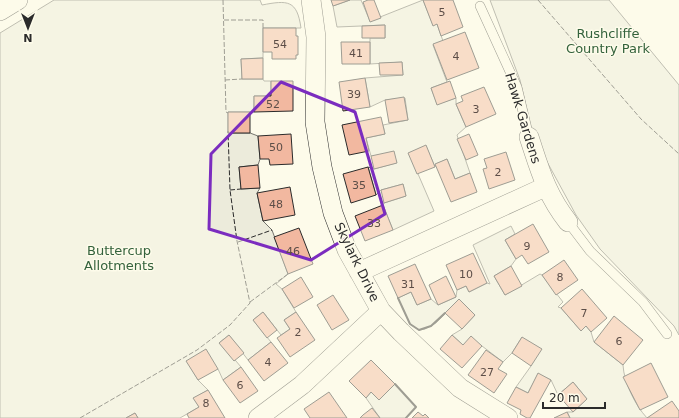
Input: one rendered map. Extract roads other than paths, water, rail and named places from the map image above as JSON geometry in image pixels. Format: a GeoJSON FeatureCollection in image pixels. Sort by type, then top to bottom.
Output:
{"type":"FeatureCollection","features":[{"type":"Feature","properties":{"kind":"street"},"geometry":{"type":"LineString","coordinates":[[0,11],[18,0]]}},
{"type":"Feature","properties":{"kind":"street","name":"Skylark Drive"},"geometry":{"type":"LineString","coordinates":[[311,0],[316,37],[315,122],[322,167],[333,212],[347,250],[381,311],[424,356],[460,388],[508,418]]}},
{"type":"Feature","properties":{"kind":"street","name":"Hawk Gardens"},"geometry":{"type":"LineString","coordinates":[[529,137],[545,187],[556,206],[568,222]]}},
{"type":"Feature","properties":{"kind":"street"},"geometry":{"type":"LineString","coordinates":[[359,272],[545,187]]}},
{"type":"Feature","properties":{"kind":"street"},"geometry":{"type":"LineString","coordinates":[[260,417],[302,384],[381,311]]}},
{"type":"Feature","properties":{"kind":"lane","name":"Hawk Gardens"},"geometry":{"type":"LineString","coordinates":[[480,6],[517,87],[529,137]]}},
{"type":"Feature","properties":{"kind":"lane","name":"Hawk Gardens"},"geometry":{"type":"LineString","coordinates":[[568,222],[590,251],[643,302],[667,334]]}},
{"type":"Feature","properties":{"kind":"park label","name":"Rushcliffe Country Park"},"geometry":{"type":"Point","coordinates":[608,40]}},
{"type":"Feature","properties":{"kind":"park label","name":"Buttercup Allotments"},"geometry":{"type":"Point","coordinates":[119,258]}}]}
